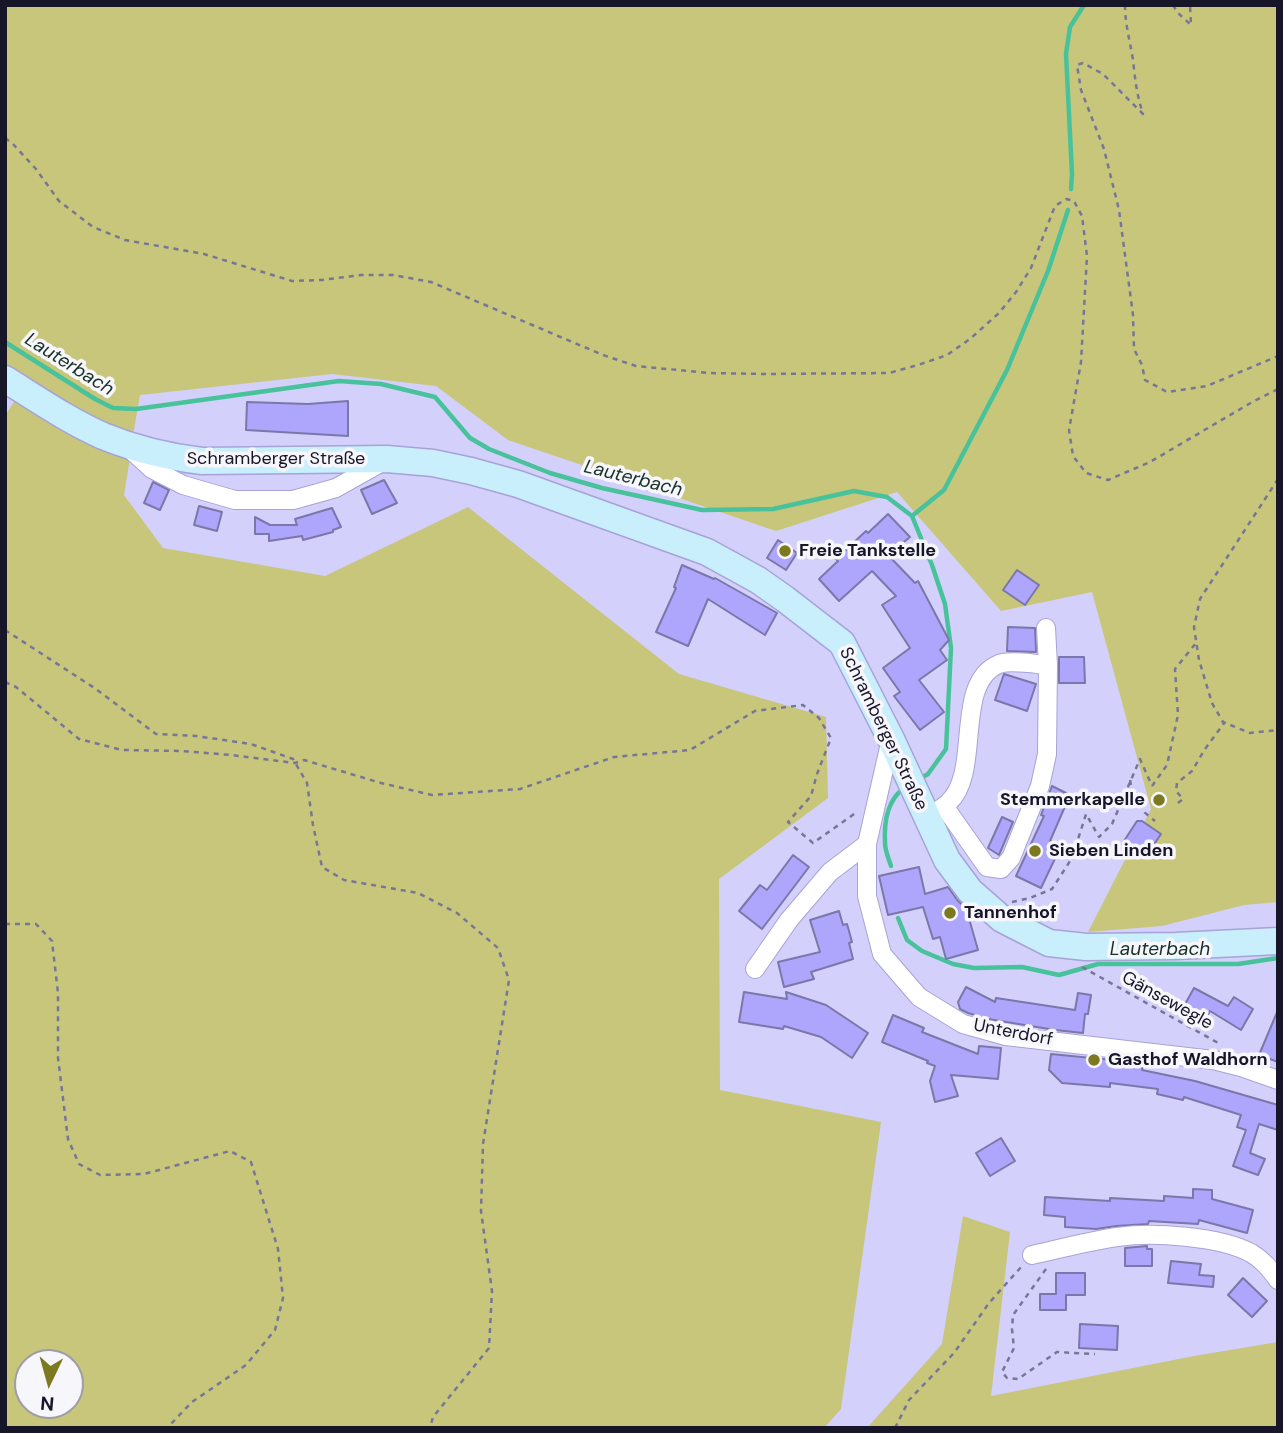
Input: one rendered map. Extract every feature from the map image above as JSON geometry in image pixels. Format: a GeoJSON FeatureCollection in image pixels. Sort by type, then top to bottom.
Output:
{"type":"FeatureCollection","features":[{"type":"Feature","properties":{"kind":"main road","name":"Schramberger Straße"},"geometry":{"type":"LineString","coordinates":[[5,379],[102,435],[172,457],[202,461],[387,459],[433,463],[518,484],[707,552],[733,565],[785,599],[842,643],[905,771],[929,807],[947,860],[970,891],[1002,919],[1049,943],[1086,947],[1278,942]]}},
{"type":"Feature","properties":{"kind":"street","name":"Schramberger Straße"},"geometry":{"type":"LineString","coordinates":[[125,444],[152,469],[183,485],[235,500],[293,500],[336,488],[387,459]]}},
{"type":"Feature","properties":{"kind":"street"},"geometry":{"type":"LineString","coordinates":[[1046,628],[1048,665],[1047,754],[1040,786],[1012,858],[1001,869],[987,867],[929,807],[950,801],[963,779],[972,700],[985,672],[1001,663],[1048,665]]}},
{"type":"Feature","properties":{"kind":"street","name":"Unterdorf"},"geometry":{"type":"LineString","coordinates":[[891,739],[867,844],[867,895],[882,954],[919,997],[963,1024],[1014,1037],[1213,1060],[1278,1080]]}},
{"type":"Feature","properties":{"kind":"street"},"geometry":{"type":"LineString","coordinates":[[755,969],[789,920],[830,872],[867,844]]}},
{"type":"Feature","properties":{"kind":"street"},"geometry":{"type":"LineString","coordinates":[[1032,1255],[1120,1237],[1167,1236],[1218,1241],[1251,1253],[1267,1265],[1278,1280]]}},
{"type":"Feature","properties":{"kind":"path"},"geometry":{"type":"LineString","coordinates":[[1125,5],[1125,22],[1137,95],[1143,114],[1103,74],[1083,63],[1077,65],[1081,90],[1104,149],[1119,210],[1133,315],[1134,349],[1142,365],[1145,380],[1167,393],[1207,386],[1278,356]]}},
{"type":"Feature","properties":{"kind":"path"},"geometry":{"type":"LineString","coordinates":[[1173,5],[1191,25],[1190,5]]}},
{"type":"Feature","properties":{"kind":"path"},"geometry":{"type":"LineString","coordinates":[[5,138],[36,169],[60,201],[93,227],[125,240],[204,254],[292,281],[393,275],[431,282],[603,355],[636,366],[709,373],[888,373],[947,355],[970,339],[1008,302],[1031,268],[1055,206],[1066,199],[1074,201],[1082,216],[1087,256],[1081,362],[1069,430],[1073,456],[1086,474],[1108,480],[1150,463],[1278,389]]}},
{"type":"Feature","properties":{"kind":"path"},"geometry":{"type":"LineString","coordinates":[[1278,479],[1200,599],[1194,627],[1199,660],[1212,703],[1225,723],[1250,733],[1278,730]]}},
{"type":"Feature","properties":{"kind":"path"},"geometry":{"type":"LineString","coordinates":[[5,630],[96,689],[156,734],[196,736],[251,744],[293,759],[307,783],[322,867],[344,880],[418,893],[457,913],[498,948],[509,980],[484,1144],[481,1211],[492,1292],[489,1348],[433,1417],[430,1428]]}},
{"type":"Feature","properties":{"kind":"path"},"geometry":{"type":"LineString","coordinates":[[987,906],[1030,898],[1052,889],[1072,858],[1086,814],[1099,837],[1111,824],[1140,759],[1152,786],[1167,765],[1178,715],[1175,669],[1196,643]]}},
{"type":"Feature","properties":{"kind":"path"},"geometry":{"type":"LineString","coordinates":[[5,682],[16,687],[79,739],[122,750],[182,751],[295,763],[304,760],[432,795],[520,789],[614,757],[690,750],[755,711],[803,705],[820,718],[831,738],[811,796],[788,822],[813,843],[877,798]]}},
{"type":"Feature","properties":{"kind":"path"},"geometry":{"type":"LineString","coordinates":[[1178,803],[1183,799],[1176,791],[1177,783],[1192,771],[1225,723]]}},
{"type":"Feature","properties":{"kind":"path"},"geometry":{"type":"LineString","coordinates":[[1130,780],[1134,800],[1139,799],[1144,812],[1156,821]]}},
{"type":"Feature","properties":{"kind":"path"},"geometry":{"type":"LineString","coordinates":[[5,924],[36,924],[52,941],[58,993],[58,1058],[66,1126],[68,1139],[79,1164],[100,1175],[145,1174],[230,1151],[251,1163],[255,1175],[278,1249],[283,1298],[275,1330],[246,1365],[192,1402],[167,1428]]}},
{"type":"Feature","properties":{"kind":"path","name":"Gänsewegle"},"geometry":{"type":"LineString","coordinates":[[1076,964],[1205,1035],[1229,1050],[1241,1067]]}},
{"type":"Feature","properties":{"kind":"path"},"geometry":{"type":"LineString","coordinates":[[1055,1250],[1051,1262],[1013,1315],[1014,1349],[1002,1372],[1007,1378],[1017,1379],[1057,1352],[1095,1354]]}},
{"type":"Feature","properties":{"kind":"path"},"geometry":{"type":"LineString","coordinates":[[895,1428],[909,1400],[954,1353],[989,1303],[1032,1255]]}},
{"type":"Feature","properties":{"kind":"shaded area"},"geometry":{"type":"Polygon","coordinates":[[[5,5],[1278,5],[1278,902],[1244,905],[1162,926],[1088,932],[1151,809],[1092,592],[1001,611],[897,492],[776,531],[508,440],[436,386],[332,374],[140,395],[133,435],[75,407],[5,365],[5,5]]]}},
{"type":"Feature","properties":{"kind":"shaded area"},"geometry":{"type":"Polygon","coordinates":[[[17,397],[130,458],[124,495],[163,548],[325,576],[468,507],[679,674],[826,717],[828,798],[719,879],[720,1090],[881,1122],[841,1409],[824,1428],[5,1428],[5,416],[17,397]]]}},
{"type":"Feature","properties":{"kind":"shaded area"},"geometry":{"type":"Polygon","coordinates":[[[963,1216],[1010,1232],[991,1396],[1278,1342],[1278,1428],[867,1428],[942,1344],[963,1216]]]}},
{"type":"Feature","properties":{"kind":"building"},"geometry":{"type":"Polygon","coordinates":[[[348,401],[348,436],[246,430],[247,402],[308,404],[348,401]]]}},
{"type":"Feature","properties":{"kind":"building"},"geometry":{"type":"Polygon","coordinates":[[[384,480],[397,503],[372,514],[361,490],[384,480]]]}},
{"type":"Feature","properties":{"kind":"building"},"geometry":{"type":"Polygon","coordinates":[[[153,482],[169,490],[160,510],[144,503],[153,482]]]}},
{"type":"Feature","properties":{"kind":"building"},"geometry":{"type":"Polygon","coordinates":[[[199,506],[222,512],[217,531],[194,525],[199,506]]]}},
{"type":"Feature","properties":{"kind":"building"},"geometry":{"type":"Polygon","coordinates":[[[332,508],[341,527],[333,532],[303,540],[302,536],[269,541],[269,534],[255,534],[255,517],[270,525],[297,525],[295,519],[332,508]]]}},
{"type":"Feature","properties":{"kind":"building"},"geometry":{"type":"Polygon","coordinates":[[[888,514],[910,537],[888,555],[915,583],[918,581],[949,640],[940,650],[947,660],[919,680],[944,712],[920,730],[894,696],[900,692],[883,668],[910,648],[882,605],[896,596],[872,571],[839,601],[819,579],[838,561],[836,559],[888,514]]]}},
{"type":"Feature","properties":{"kind":"building"},"geometry":{"type":"Polygon","coordinates":[[[778,540],[797,553],[786,570],[767,558],[778,540]]]}},
{"type":"Feature","properties":{"kind":"building"},"geometry":{"type":"Polygon","coordinates":[[[682,565],[715,578],[777,613],[765,635],[708,599],[688,646],[656,632],[676,588],[674,587],[682,565]]]}},
{"type":"Feature","properties":{"kind":"building"},"geometry":{"type":"Polygon","coordinates":[[[1017,570],[1039,585],[1025,605],[1003,590],[1017,570]]]}},
{"type":"Feature","properties":{"kind":"building"},"geometry":{"type":"Polygon","coordinates":[[[1008,627],[1035,628],[1036,652],[1007,651],[1008,627]]]}},
{"type":"Feature","properties":{"kind":"building"},"geometry":{"type":"Polygon","coordinates":[[[1059,657],[1084,657],[1085,683],[1059,683],[1059,657]]]}},
{"type":"Feature","properties":{"kind":"building"},"geometry":{"type":"Polygon","coordinates":[[[1004,674],[1036,684],[1027,711],[995,700],[1004,674]]]}},
{"type":"Feature","properties":{"kind":"building"},"geometry":{"type":"Polygon","coordinates":[[[1052,786],[1070,795],[1050,841],[1061,846],[1041,888],[1016,876],[1044,816],[1041,815],[1052,786]]]}},
{"type":"Feature","properties":{"kind":"building"},"geometry":{"type":"Polygon","coordinates":[[[1002,817],[1013,822],[999,855],[988,848],[1002,817]]]}},
{"type":"Feature","properties":{"kind":"building"},"geometry":{"type":"Polygon","coordinates":[[[1137,821],[1142,821],[1161,834],[1153,846],[1148,843],[1140,856],[1122,844],[1137,821]]]}},
{"type":"Feature","properties":{"kind":"building"},"geometry":{"type":"Polygon","coordinates":[[[793,855],[809,867],[762,929],[739,911],[760,885],[767,890],[793,855]]]}},
{"type":"Feature","properties":{"kind":"building"},"geometry":{"type":"Polygon","coordinates":[[[919,867],[925,894],[948,887],[966,908],[978,950],[946,959],[940,937],[933,939],[923,907],[888,915],[879,876],[919,867]]]}},
{"type":"Feature","properties":{"kind":"building"},"geometry":{"type":"Polygon","coordinates":[[[839,911],[843,925],[847,924],[853,959],[811,972],[814,979],[784,987],[778,962],[820,952],[810,920],[839,911]]]}},
{"type":"Feature","properties":{"kind":"building"},"geometry":{"type":"Polygon","coordinates":[[[966,987],[995,1002],[996,998],[1075,1010],[1078,993],[1091,995],[1083,1033],[988,1019],[968,1013],[960,1009],[958,1002],[966,987]]]}},
{"type":"Feature","properties":{"kind":"building"},"geometry":{"type":"Polygon","coordinates":[[[1194,988],[1228,1006],[1234,997],[1253,1009],[1241,1030],[1210,1011],[1206,1018],[1184,1006],[1194,988]]]}},
{"type":"Feature","properties":{"kind":"building"},"geometry":{"type":"Polygon","coordinates":[[[744,992],[787,999],[786,992],[826,1005],[868,1033],[852,1058],[821,1037],[784,1026],[783,1029],[739,1022],[744,992]]]}},
{"type":"Feature","properties":{"kind":"building"},"geometry":{"type":"Polygon","coordinates":[[[1278,1010],[1278,1062],[1259,1055],[1278,1010]]]}},
{"type":"Feature","properties":{"kind":"building"},"geometry":{"type":"Polygon","coordinates":[[[893,1015],[924,1028],[922,1032],[978,1054],[979,1046],[1001,1048],[998,1079],[951,1075],[958,1096],[935,1102],[930,1081],[935,1066],[882,1042],[893,1015]]]}},
{"type":"Feature","properties":{"kind":"building"},"geometry":{"type":"Polygon","coordinates":[[[1051,1054],[1143,1063],[1142,1070],[1195,1081],[1278,1105],[1278,1130],[1259,1124],[1250,1153],[1265,1159],[1258,1175],[1233,1166],[1246,1130],[1237,1127],[1241,1115],[1184,1097],[1183,1100],[1157,1094],[1158,1089],[1110,1083],[1110,1087],[1062,1083],[1049,1070],[1051,1054]]]}},
{"type":"Feature","properties":{"kind":"building"},"geometry":{"type":"Polygon","coordinates":[[[1001,1138],[1015,1161],[990,1176],[976,1153],[1001,1138]]]}},
{"type":"Feature","properties":{"kind":"building"},"geometry":{"type":"Polygon","coordinates":[[[1193,1189],[1212,1190],[1212,1199],[1253,1210],[1247,1233],[1199,1220],[1198,1224],[1149,1221],[1148,1224],[1096,1229],[1065,1227],[1065,1217],[1044,1215],[1045,1197],[1164,1201],[1164,1196],[1193,1198],[1193,1189]]]}},
{"type":"Feature","properties":{"kind":"building"},"geometry":{"type":"Polygon","coordinates":[[[1147,1246],[1147,1249],[1152,1249],[1152,1266],[1125,1266],[1125,1248],[1147,1246]]]}},
{"type":"Feature","properties":{"kind":"building"},"geometry":{"type":"Polygon","coordinates":[[[1171,1261],[1201,1264],[1199,1275],[1214,1276],[1213,1287],[1168,1283],[1171,1261]]]}},
{"type":"Feature","properties":{"kind":"building"},"geometry":{"type":"Polygon","coordinates":[[[1056,1273],[1085,1273],[1085,1295],[1066,1295],[1066,1310],[1040,1310],[1040,1294],[1056,1294],[1056,1273]]]}},
{"type":"Feature","properties":{"kind":"building"},"geometry":{"type":"Polygon","coordinates":[[[1243,1278],[1267,1301],[1252,1317],[1228,1295],[1243,1278]]]}},
{"type":"Feature","properties":{"kind":"building"},"geometry":{"type":"Polygon","coordinates":[[[1080,1324],[1118,1326],[1117,1350],[1079,1348],[1080,1324]]]}},
{"type":"Feature","properties":{"kind":"waterway"},"geometry":{"type":"LineString","coordinates":[[1071,189],[1066,54],[1070,27],[1084,5]]}},
{"type":"Feature","properties":{"kind":"waterway"},"geometry":{"type":"LineString","coordinates":[[912,516],[944,490],[1007,370],[1048,271],[1068,210]]}},
{"type":"Feature","properties":{"kind":"waterway","name":"Lauterbach"},"geometry":{"type":"LineString","coordinates":[[5,342],[113,408],[136,409],[339,381],[381,384],[435,397],[470,438],[489,449],[550,473],[602,488],[702,510],[773,509],[854,491],[887,497],[912,516],[945,604],[951,648],[946,749],[928,774],[919,779]]}},
{"type":"Feature","properties":{"kind":"waterway","name":"Lauterbach"},"geometry":{"type":"LineString","coordinates":[[891,866],[885,846],[886,821],[893,800],[903,789]]}},
{"type":"Feature","properties":{"kind":"waterway","name":"Lauterbach"},"geometry":{"type":"LineString","coordinates":[[898,918],[907,940],[922,951],[953,964],[974,968],[1022,967],[1059,975],[1098,964],[1238,964],[1278,958]]}},
{"type":"Feature","properties":{"kind":"place","name":"Freie Tankstelle"},"geometry":{"type":"Point","coordinates":[785,551]}},
{"type":"Feature","properties":{"kind":"place","name":"Stemmerkapelle"},"geometry":{"type":"Point","coordinates":[1159,800]}},
{"type":"Feature","properties":{"kind":"place","name":"Sieben Linden"},"geometry":{"type":"Point","coordinates":[1035,851]}},
{"type":"Feature","properties":{"kind":"place","name":"Tannenhof"},"geometry":{"type":"Point","coordinates":[950,913]}},
{"type":"Feature","properties":{"kind":"place","name":"Gasthof Waldhorn"},"geometry":{"type":"Point","coordinates":[1094,1060]}}]}
